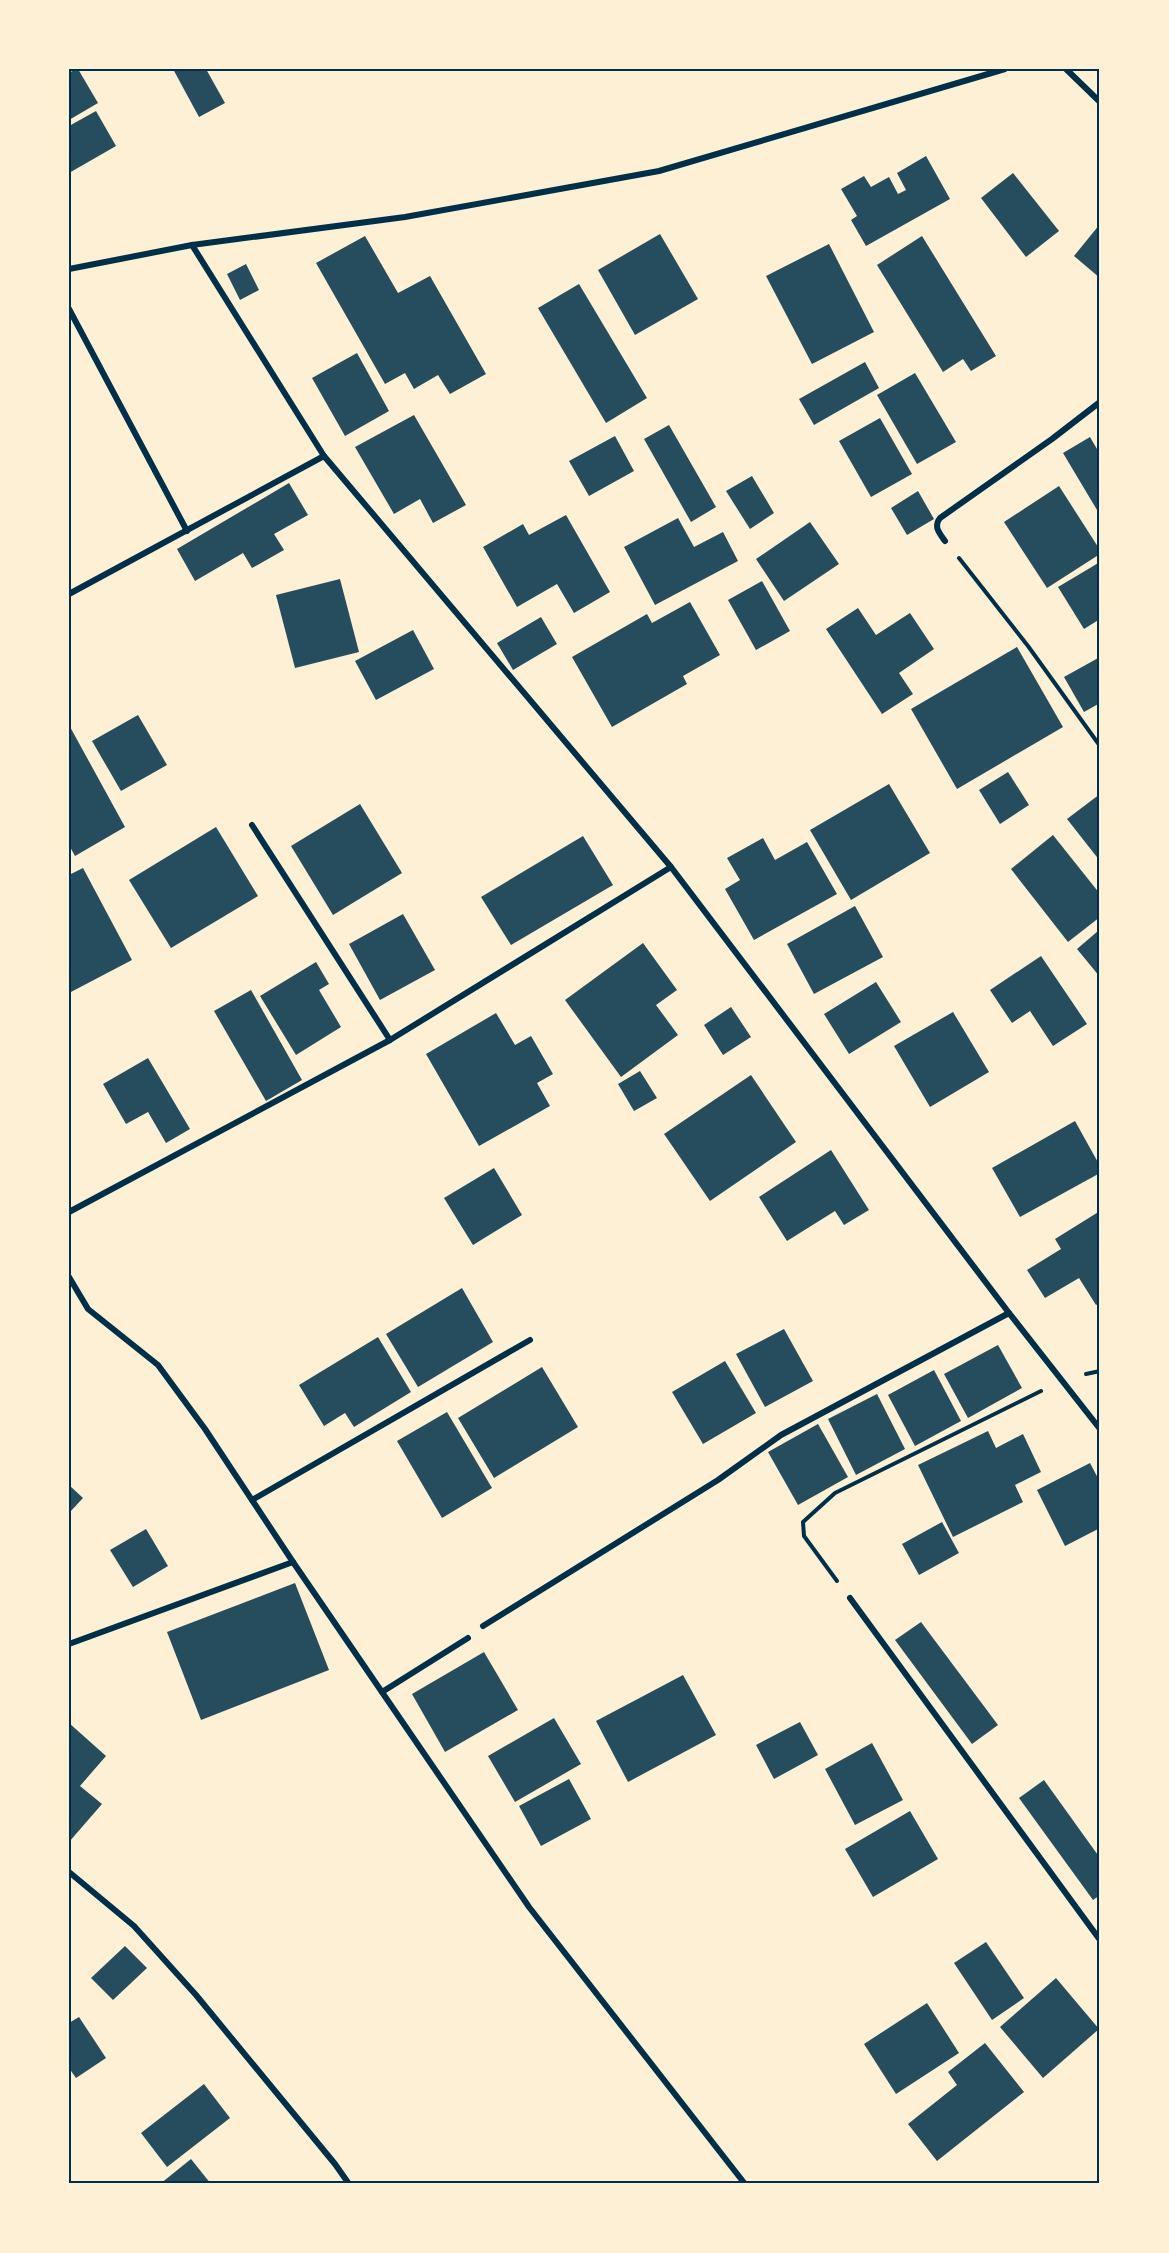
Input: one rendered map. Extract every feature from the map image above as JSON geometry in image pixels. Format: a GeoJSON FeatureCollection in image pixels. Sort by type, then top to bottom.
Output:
{"type":"FeatureCollection","features":[{"type":"Feature","properties":{"kind":"street"},"geometry":{"type":"LineString","coordinates":[[69,269],[192,245],[405,217],[659,171],[1005,69]]}},
{"type":"Feature","properties":{"kind":"street"},"geometry":{"type":"LineString","coordinates":[[1066,69],[1100,102]]}},
{"type":"Feature","properties":{"kind":"street"},"geometry":{"type":"LineString","coordinates":[[192,245],[324,456],[671,867],[1009,1313],[1100,1429]]}},
{"type":"Feature","properties":{"kind":"street"},"geometry":{"type":"LineString","coordinates":[[69,309],[186,531]]}},
{"type":"Feature","properties":{"kind":"street"},"geometry":{"type":"LineString","coordinates":[[945,542],[937,529],[937,522],[940,518],[1100,402]]}},
{"type":"Feature","properties":{"kind":"street"},"geometry":{"type":"LineString","coordinates":[[69,594],[324,456]]}},
{"type":"Feature","properties":{"kind":"street"},"geometry":{"type":"LineString","coordinates":[[252,825],[390,1040]]}},
{"type":"Feature","properties":{"kind":"street"},"geometry":{"type":"LineString","coordinates":[[69,1212],[390,1040],[671,867]]}},
{"type":"Feature","properties":{"kind":"street"},"geometry":{"type":"LineString","coordinates":[[69,1277],[88,1309],[158,1365],[529,1907],[745,2184]]}},
{"type":"Feature","properties":{"kind":"street"},"geometry":{"type":"LineString","coordinates":[[483,1626],[718,1480],[781,1435],[1009,1313]]}},
{"type":"Feature","properties":{"kind":"street"},"geometry":{"type":"LineString","coordinates":[[252,1500],[531,1340]]}},
{"type":"Feature","properties":{"kind":"street"},"geometry":{"type":"LineString","coordinates":[[69,1644],[293,1562]]}},
{"type":"Feature","properties":{"kind":"street"},"geometry":{"type":"LineString","coordinates":[[850,1598],[1100,1940]]}},
{"type":"Feature","properties":{"kind":"street"},"geometry":{"type":"LineString","coordinates":[[382,1692],[468,1638]]}},
{"type":"Feature","properties":{"kind":"street"},"geometry":{"type":"LineString","coordinates":[[69,1872],[134,1926],[196,1995],[350,2184]]}},
{"type":"Feature","properties":{"kind":"path"},"geometry":{"type":"LineString","coordinates":[[945,542],[1028,646],[1100,746]]}},
{"type":"Feature","properties":{"kind":"path"},"geometry":{"type":"LineString","coordinates":[[850,1598],[804,1536],[803,1522],[813,1510],[835,1493],[1062,1381]]}},
{"type":"Feature","properties":{"kind":"building"},"geometry":{"type":"Polygon","coordinates":[[[76,69],[98,103],[69,120],[69,73],[76,69]]]}},
{"type":"Feature","properties":{"kind":"building"},"geometry":{"type":"Polygon","coordinates":[[[173,69],[206,69],[225,103],[199,117],[173,69]]]}},
{"type":"Feature","properties":{"kind":"building"},"geometry":{"type":"Polygon","coordinates":[[[96,111],[116,146],[69,173],[69,126],[96,111]]]}},
{"type":"Feature","properties":{"kind":"building"},"geometry":{"type":"Polygon","coordinates":[[[926,156],[950,199],[866,246],[851,220],[857,216],[841,189],[864,176],[871,187],[889,177],[898,194],[906,190],[897,173],[926,156]]]}},
{"type":"Feature","properties":{"kind":"building"},"geometry":{"type":"Polygon","coordinates":[[[1013,173],[1059,231],[1026,257],[981,198],[1013,173]]]}},
{"type":"Feature","properties":{"kind":"building"},"geometry":{"type":"Polygon","coordinates":[[[1100,224],[1100,278],[1074,256],[1100,224]]]}},
{"type":"Feature","properties":{"kind":"building"},"geometry":{"type":"Polygon","coordinates":[[[660,234],[698,299],[635,335],[598,270],[660,234]]]}},
{"type":"Feature","properties":{"kind":"building"},"geometry":{"type":"Polygon","coordinates":[[[365,236],[398,293],[430,276],[486,374],[450,394],[438,375],[414,389],[405,373],[385,384],[316,263],[365,236]]]}},
{"type":"Feature","properties":{"kind":"building"},"geometry":{"type":"Polygon","coordinates":[[[922,236],[996,356],[971,371],[963,359],[943,372],[877,265],[922,236]]]}},
{"type":"Feature","properties":{"kind":"building"},"geometry":{"type":"Polygon","coordinates":[[[829,244],[874,332],[812,364],[766,276],[829,244]]]}},
{"type":"Feature","properties":{"kind":"building"},"geometry":{"type":"Polygon","coordinates":[[[246,264],[259,290],[240,300],[227,274],[246,264]]]}},
{"type":"Feature","properties":{"kind":"building"},"geometry":{"type":"Polygon","coordinates":[[[579,284],[647,398],[606,423],[538,308],[579,284]]]}},
{"type":"Feature","properties":{"kind":"building"},"geometry":{"type":"Polygon","coordinates":[[[357,353],[389,411],[345,436],[312,378],[357,353]]]}},
{"type":"Feature","properties":{"kind":"building"},"geometry":{"type":"Polygon","coordinates":[[[865,362],[879,388],[814,425],[799,399],[865,362]]]}},
{"type":"Feature","properties":{"kind":"building"},"geometry":{"type":"Polygon","coordinates":[[[915,373],[956,442],[917,464],[877,395],[915,373]]]}},
{"type":"Feature","properties":{"kind":"building"},"geometry":{"type":"Polygon","coordinates":[[[414,415],[466,505],[433,523],[420,499],[394,514],[355,447],[414,415]]]}},
{"type":"Feature","properties":{"kind":"building"},"geometry":{"type":"Polygon","coordinates":[[[880,418],[912,474],[871,497],[839,441],[880,418]]]}},
{"type":"Feature","properties":{"kind":"building"},"geometry":{"type":"Polygon","coordinates":[[[669,425],[716,507],[691,522],[644,439],[669,425]]]}},
{"type":"Feature","properties":{"kind":"building"},"geometry":{"type":"Polygon","coordinates":[[[615,436],[634,471],[589,496],[569,461],[615,436]]]}},
{"type":"Feature","properties":{"kind":"building"},"geometry":{"type":"Polygon","coordinates":[[[1090,437],[1097,449],[1100,448],[1100,515],[1063,453],[1090,437]]]}},
{"type":"Feature","properties":{"kind":"building"},"geometry":{"type":"Polygon","coordinates":[[[752,476],[774,513],[750,529],[726,491],[752,476]]]}},
{"type":"Feature","properties":{"kind":"building"},"geometry":{"type":"Polygon","coordinates":[[[289,483],[308,515],[274,534],[284,550],[252,568],[243,553],[195,581],[177,549],[289,483]]]}},
{"type":"Feature","properties":{"kind":"building"},"geometry":{"type":"Polygon","coordinates":[[[1059,486],[1100,550],[1100,554],[1047,588],[1004,522],[1059,486]]]}},
{"type":"Feature","properties":{"kind":"building"},"geometry":{"type":"Polygon","coordinates":[[[918,491],[934,519],[907,535],[891,508],[918,491]]]}},
{"type":"Feature","properties":{"kind":"building"},"geometry":{"type":"Polygon","coordinates":[[[566,515],[610,592],[574,613],[557,584],[517,607],[483,547],[523,524],[529,535],[566,515]]]}},
{"type":"Feature","properties":{"kind":"building"},"geometry":{"type":"Polygon","coordinates":[[[678,518],[694,547],[723,532],[738,561],[655,605],[624,547],[678,518]]]}},
{"type":"Feature","properties":{"kind":"building"},"geometry":{"type":"Polygon","coordinates":[[[810,522],[839,564],[784,601],[756,559],[810,522]]]}},
{"type":"Feature","properties":{"kind":"building"},"geometry":{"type":"Polygon","coordinates":[[[1100,562],[1100,619],[1084,629],[1058,587],[1100,562]]]}},
{"type":"Feature","properties":{"kind":"building"},"geometry":{"type":"Polygon","coordinates":[[[340,579],[359,652],[295,668],[276,595],[340,579]]]}},
{"type":"Feature","properties":{"kind":"building"},"geometry":{"type":"Polygon","coordinates":[[[762,581],[790,631],[756,650],[728,600],[762,581]]]}},
{"type":"Feature","properties":{"kind":"building"},"geometry":{"type":"Polygon","coordinates":[[[690,602],[720,655],[683,676],[687,684],[612,727],[572,657],[647,614],[652,623],[690,602]]]}},
{"type":"Feature","properties":{"kind":"building"},"geometry":{"type":"Polygon","coordinates":[[[858,608],[876,635],[910,613],[934,649],[899,673],[913,694],[882,714],[826,629],[858,608]]]}},
{"type":"Feature","properties":{"kind":"building"},"geometry":{"type":"Polygon","coordinates":[[[541,617],[557,644],[513,670],[497,643],[541,617]]]}},
{"type":"Feature","properties":{"kind":"building"},"geometry":{"type":"Polygon","coordinates":[[[413,630],[434,669],[376,700],[355,661],[413,630]]]}},
{"type":"Feature","properties":{"kind":"building"},"geometry":{"type":"Polygon","coordinates":[[[1017,647],[1063,727],[957,789],[911,709],[1017,647]]]}},
{"type":"Feature","properties":{"kind":"building"},"geometry":{"type":"Polygon","coordinates":[[[1100,657],[1100,703],[1084,712],[1064,677],[1100,657]]]}},
{"type":"Feature","properties":{"kind":"building"},"geometry":{"type":"Polygon","coordinates":[[[138,715],[167,765],[121,791],[92,741],[138,715]]]}},
{"type":"Feature","properties":{"kind":"building"},"geometry":{"type":"Polygon","coordinates":[[[69,725],[125,827],[75,856],[69,845],[69,725]]]}},
{"type":"Feature","properties":{"kind":"building"},"geometry":{"type":"Polygon","coordinates":[[[1008,772],[1029,805],[1000,824],[979,790],[1008,772]]]}},
{"type":"Feature","properties":{"kind":"building"},"geometry":{"type":"Polygon","coordinates":[[[889,784],[930,853],[851,900],[810,830],[889,784]]]}},
{"type":"Feature","properties":{"kind":"building"},"geometry":{"type":"Polygon","coordinates":[[[1100,794],[1100,861],[1067,819],[1100,794]]]}},
{"type":"Feature","properties":{"kind":"building"},"geometry":{"type":"Polygon","coordinates":[[[360,804],[402,873],[333,915],[291,846],[360,804]]]}},
{"type":"Feature","properties":{"kind":"building"},"geometry":{"type":"Polygon","coordinates":[[[216,827],[258,896],[171,948],[129,880],[216,827]]]}},
{"type":"Feature","properties":{"kind":"building"},"geometry":{"type":"Polygon","coordinates":[[[1053,835],[1100,894],[1100,917],[1068,942],[1011,869],[1053,835]]]}},
{"type":"Feature","properties":{"kind":"building"},"geometry":{"type":"Polygon","coordinates":[[[583,836],[613,885],[511,945],[481,897],[583,836]]]}},
{"type":"Feature","properties":{"kind":"building"},"geometry":{"type":"Polygon","coordinates":[[[763,838],[775,860],[807,842],[837,894],[754,940],[725,889],[740,880],[727,858],[763,838]]]}},
{"type":"Feature","properties":{"kind":"building"},"geometry":{"type":"Polygon","coordinates":[[[83,868],[132,960],[69,993],[69,875],[83,868]]]}},
{"type":"Feature","properties":{"kind":"building"},"geometry":{"type":"Polygon","coordinates":[[[855,906],[883,957],[814,994],[787,944],[855,906]]]}},
{"type":"Feature","properties":{"kind":"building"},"geometry":{"type":"Polygon","coordinates":[[[403,914],[435,970],[380,1000],[349,944],[403,914]]]}},
{"type":"Feature","properties":{"kind":"building"},"geometry":{"type":"Polygon","coordinates":[[[1098,931],[1100,933],[1100,977],[1077,949],[1098,931]]]}},
{"type":"Feature","properties":{"kind":"building"},"geometry":{"type":"Polygon","coordinates":[[[643,943],[677,990],[656,1005],[678,1035],[621,1077],[565,1000],[643,943]]]}},
{"type":"Feature","properties":{"kind":"building"},"geometry":{"type":"Polygon","coordinates":[[[1041,956],[1087,1024],[1053,1046],[1030,1011],[1012,1023],[990,990],[1041,956]]]}},
{"type":"Feature","properties":{"kind":"building"},"geometry":{"type":"Polygon","coordinates":[[[316,962],[329,984],[319,990],[341,1027],[296,1055],[260,996],[316,962]]]}},
{"type":"Feature","properties":{"kind":"building"},"geometry":{"type":"Polygon","coordinates":[[[876,982],[901,1022],[849,1054],[824,1014],[876,982]]]}},
{"type":"Feature","properties":{"kind":"building"},"geometry":{"type":"Polygon","coordinates":[[[251,990],[302,1080],[266,1101],[214,1011],[251,990]]]}},
{"type":"Feature","properties":{"kind":"building"},"geometry":{"type":"Polygon","coordinates":[[[731,1007],[751,1037],[723,1055],[704,1025],[731,1007]]]}},
{"type":"Feature","properties":{"kind":"building"},"geometry":{"type":"Polygon","coordinates":[[[953,1012],[989,1072],[930,1107],[894,1046],[953,1012]]]}},
{"type":"Feature","properties":{"kind":"building"},"geometry":{"type":"Polygon","coordinates":[[[496,1013],[515,1045],[531,1036],[553,1074],[537,1083],[550,1106],[479,1146],[426,1054],[496,1013]]]}},
{"type":"Feature","properties":{"kind":"building"},"geometry":{"type":"Polygon","coordinates":[[[148,1058],[190,1129],[166,1143],[148,1112],[126,1124],[103,1084],[148,1058]]]}},
{"type":"Feature","properties":{"kind":"building"},"geometry":{"type":"Polygon","coordinates":[[[640,1071],[657,1098],[634,1111],[618,1084],[640,1071]]]}},
{"type":"Feature","properties":{"kind":"building"},"geometry":{"type":"Polygon","coordinates":[[[751,1075],[796,1142],[710,1201],[664,1134],[751,1075]]]}},
{"type":"Feature","properties":{"kind":"building"},"geometry":{"type":"Polygon","coordinates":[[[1075,1121],[1100,1166],[1100,1173],[1020,1217],[992,1168],[1075,1121]]]}},
{"type":"Feature","properties":{"kind":"building"},"geometry":{"type":"Polygon","coordinates":[[[831,1150],[869,1210],[844,1225],[835,1211],[787,1241],[759,1197],[831,1150]]]}},
{"type":"Feature","properties":{"kind":"building"},"geometry":{"type":"Polygon","coordinates":[[[494,1168],[522,1215],[473,1245],[444,1198],[494,1168]]]}},
{"type":"Feature","properties":{"kind":"building"},"geometry":{"type":"Polygon","coordinates":[[[1100,1211],[1100,1303],[1096,1305],[1079,1278],[1045,1298],[1027,1270],[1061,1249],[1055,1239],[1100,1211]]]}},
{"type":"Feature","properties":{"kind":"building"},"geometry":{"type":"Polygon","coordinates":[[[462,1288],[493,1342],[418,1387],[386,1334],[462,1288]]]}},
{"type":"Feature","properties":{"kind":"building"},"geometry":{"type":"Polygon","coordinates":[[[784,1329],[813,1381],[765,1407],[736,1354],[784,1329]]]}},
{"type":"Feature","properties":{"kind":"building"},"geometry":{"type":"Polygon","coordinates":[[[378,1337],[411,1392],[354,1427],[345,1413],[324,1426],[299,1385],[378,1337]]]}},
{"type":"Feature","properties":{"kind":"building"},"geometry":{"type":"Polygon","coordinates":[[[998,1345],[1022,1388],[968,1418],[944,1374],[998,1345]]]}},
{"type":"Feature","properties":{"kind":"building"},"geometry":{"type":"Polygon","coordinates":[[[725,1361],[756,1413],[703,1444],[672,1392],[725,1361]]]}},
{"type":"Feature","properties":{"kind":"building"},"geometry":{"type":"Polygon","coordinates":[[[542,1367],[578,1427],[494,1478],[458,1418],[542,1367]]]}},
{"type":"Feature","properties":{"kind":"building"},"geometry":{"type":"Polygon","coordinates":[[[934,1370],[961,1421],[915,1446],[888,1395],[934,1370]]]}},
{"type":"Feature","properties":{"kind":"building"},"geometry":{"type":"Polygon","coordinates":[[[877,1394],[905,1449],[856,1475],[828,1419],[877,1394]]]}},
{"type":"Feature","properties":{"kind":"building"},"geometry":{"type":"Polygon","coordinates":[[[447,1412],[492,1488],[442,1518],[397,1441],[447,1412]]]}},
{"type":"Feature","properties":{"kind":"building"},"geometry":{"type":"Polygon","coordinates":[[[818,1424],[848,1477],[798,1505],[768,1452],[818,1424]]]}},
{"type":"Feature","properties":{"kind":"building"},"geometry":{"type":"Polygon","coordinates":[[[988,1431],[996,1448],[1023,1434],[1041,1472],[1015,1485],[1023,1502],[953,1537],[918,1465],[988,1431]]]}},
{"type":"Feature","properties":{"kind":"building"},"geometry":{"type":"Polygon","coordinates":[[[1090,1463],[1100,1482],[1100,1528],[1065,1546],[1037,1490],[1090,1463]]]}},
{"type":"Feature","properties":{"kind":"building"},"geometry":{"type":"Polygon","coordinates":[[[69,1485],[83,1498],[69,1513],[69,1485]]]}},
{"type":"Feature","properties":{"kind":"building"},"geometry":{"type":"Polygon","coordinates":[[[942,1522],[959,1553],[919,1575],[902,1544],[942,1522]]]}},
{"type":"Feature","properties":{"kind":"building"},"geometry":{"type":"Polygon","coordinates":[[[146,1529],[168,1566],[133,1587],[110,1550],[146,1529]]]}},
{"type":"Feature","properties":{"kind":"building"},"geometry":{"type":"Polygon","coordinates":[[[295,1583],[329,1670],[201,1720],[167,1632],[295,1583]]]}},
{"type":"Feature","properties":{"kind":"building"},"geometry":{"type":"Polygon","coordinates":[[[921,1622],[998,1725],[972,1744],[895,1640],[921,1622]]]}},
{"type":"Feature","properties":{"kind":"building"},"geometry":{"type":"Polygon","coordinates":[[[484,1652],[518,1710],[445,1752],[412,1694],[484,1652]]]}},
{"type":"Feature","properties":{"kind":"building"},"geometry":{"type":"Polygon","coordinates":[[[683,1675],[716,1735],[628,1782],[596,1721],[683,1675]]]}},
{"type":"Feature","properties":{"kind":"building"},"geometry":{"type":"Polygon","coordinates":[[[554,1718],[581,1764],[515,1802],[488,1756],[554,1718]]]}},
{"type":"Feature","properties":{"kind":"building"},"geometry":{"type":"Polygon","coordinates":[[[800,1722],[818,1755],[774,1779],[756,1745],[800,1722]]]}},
{"type":"Feature","properties":{"kind":"building"},"geometry":{"type":"Polygon","coordinates":[[[69,1723],[106,1756],[80,1786],[102,1804],[69,1842],[69,1723]]]}},
{"type":"Feature","properties":{"kind":"building"},"geometry":{"type":"Polygon","coordinates":[[[872,1743],[903,1800],[855,1825],[825,1769],[872,1743]]]}},
{"type":"Feature","properties":{"kind":"building"},"geometry":{"type":"Polygon","coordinates":[[[569,1779],[591,1819],[541,1846],[519,1806],[569,1779]]]}},
{"type":"Feature","properties":{"kind":"building"},"geometry":{"type":"Polygon","coordinates":[[[1044,1780],[1100,1858],[1100,1895],[1093,1900],[1019,1798],[1044,1780]]]}},
{"type":"Feature","properties":{"kind":"building"},"geometry":{"type":"Polygon","coordinates":[[[910,1811],[938,1859],[873,1897],[845,1849],[910,1811]]]}},
{"type":"Feature","properties":{"kind":"building"},"geometry":{"type":"Polygon","coordinates":[[[986,1942],[1024,1998],[992,2020],[954,1963],[986,1942]]]}},
{"type":"Feature","properties":{"kind":"building"},"geometry":{"type":"Polygon","coordinates":[[[125,1946],[147,1968],[113,2000],[91,1978],[125,1946]]]}},
{"type":"Feature","properties":{"kind":"building"},"geometry":{"type":"Polygon","coordinates":[[[1056,1978],[1099,2029],[1043,2078],[1000,2027],[1056,1978]]]}},
{"type":"Feature","properties":{"kind":"building"},"geometry":{"type":"Polygon","coordinates":[[[927,2003],[959,2053],[896,2094],[864,2044],[927,2003]]]}},
{"type":"Feature","properties":{"kind":"building"},"geometry":{"type":"Polygon","coordinates":[[[79,2017],[106,2058],[76,2078],[69,2068],[69,2023],[79,2017]]]}},
{"type":"Feature","properties":{"kind":"building"},"geometry":{"type":"Polygon","coordinates":[[[985,2043],[1024,2092],[937,2161],[908,2124],[957,2085],[948,2072],[985,2043]]]}},
{"type":"Feature","properties":{"kind":"building"},"geometry":{"type":"Polygon","coordinates":[[[204,2084],[230,2118],[167,2167],[141,2133],[204,2084]]]}},
{"type":"Feature","properties":{"kind":"building"},"geometry":{"type":"Polygon","coordinates":[[[191,2159],[211,2184],[160,2184],[191,2159]]]}}]}
